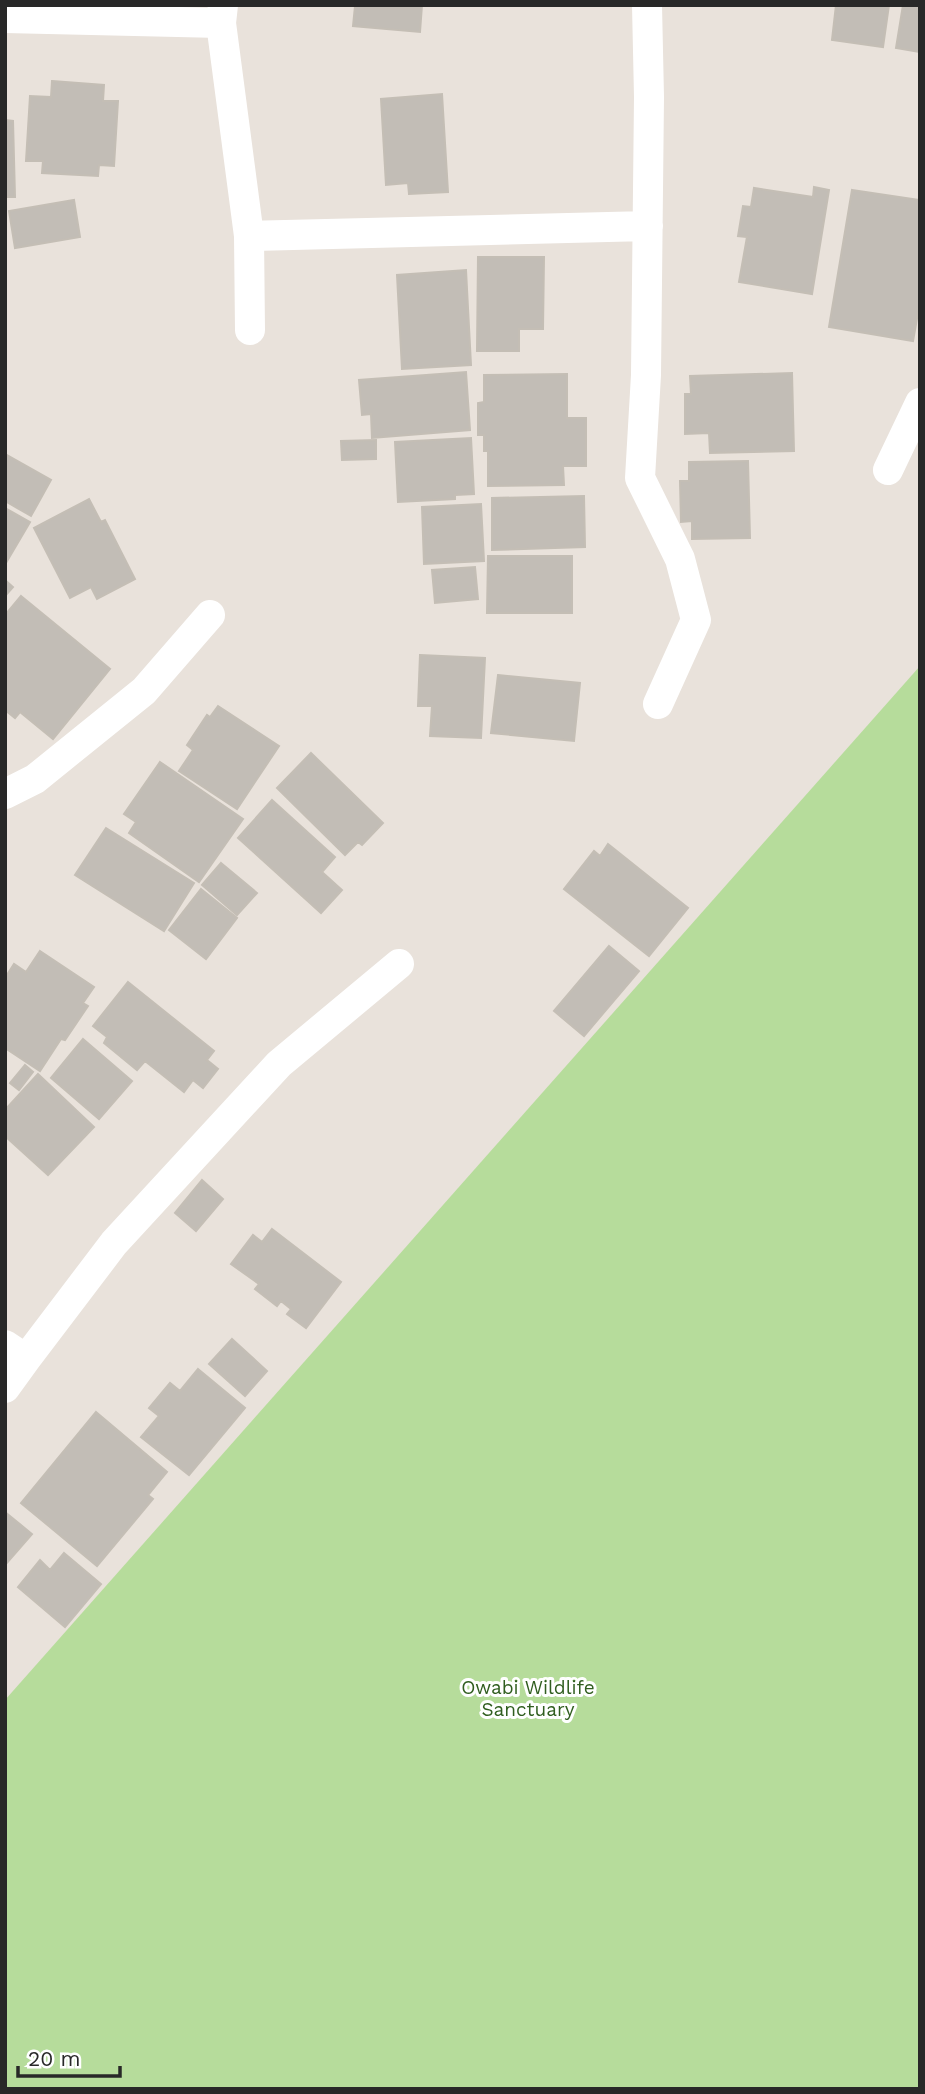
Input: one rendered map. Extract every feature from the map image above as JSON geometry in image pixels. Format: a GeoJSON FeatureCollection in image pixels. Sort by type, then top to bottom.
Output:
{"type":"FeatureCollection","features":[{"type":"Feature","properties":{"kind":"street"},"geometry":{"type":"LineString","coordinates":[[646,5],[649,97],[648,226],[646,375],[640,478],[680,559],[696,620],[658,704]]}},
{"type":"Feature","properties":{"kind":"street"},"geometry":{"type":"LineString","coordinates":[[5,18],[222,14],[249,236],[250,330]]}},
{"type":"Feature","properties":{"kind":"street"},"geometry":{"type":"LineString","coordinates":[[249,236],[648,226]]}},
{"type":"Feature","properties":{"kind":"street"},"geometry":{"type":"LineString","coordinates":[[888,470],[920,403]]}},
{"type":"Feature","properties":{"kind":"street"},"geometry":{"type":"LineString","coordinates":[[5,794],[35,779],[144,691],[210,615]]}},
{"type":"Feature","properties":{"kind":"street"},"geometry":{"type":"LineString","coordinates":[[5,1388],[16,1352],[279,1064],[399,964]]}},
{"type":"Feature","properties":{"kind":"green space","name":"Owabi Wildlife Sanctuary"},"geometry":{"type":"Polygon","coordinates":[[[920,666],[920,2089],[5,2089],[5,1700],[920,666]]]}},
{"type":"Feature","properties":{"kind":"building"},"geometry":{"type":"Polygon","coordinates":[[[344,5],[422,5],[420,32],[353,26],[355,6],[344,5]]]}},
{"type":"Feature","properties":{"kind":"building"},"geometry":{"type":"Polygon","coordinates":[[[836,5],[889,5],[883,47],[832,40],[836,5]]]}},
{"type":"Feature","properties":{"kind":"building"},"geometry":{"type":"Polygon","coordinates":[[[903,5],[920,5],[920,52],[896,48],[903,5]]]}},
{"type":"Feature","properties":{"kind":"building"},"geometry":{"type":"Polygon","coordinates":[[[52,81],[104,85],[103,101],[118,101],[114,166],[99,165],[98,176],[42,173],[43,161],[26,161],[30,96],[51,97],[52,81]]]}},
{"type":"Feature","properties":{"kind":"building"},"geometry":{"type":"Polygon","coordinates":[[[442,94],[448,192],[409,194],[408,183],[386,185],[381,99],[442,94]]]}},
{"type":"Feature","properties":{"kind":"building"},"geometry":{"type":"Polygon","coordinates":[[[5,120],[13,121],[15,197],[5,197],[5,120]]]}},
{"type":"Feature","properties":{"kind":"building"},"geometry":{"type":"Polygon","coordinates":[[[814,187],[829,190],[812,294],[739,282],[747,237],[738,236],[743,206],[751,207],[754,188],[813,197],[814,187]]]}},
{"type":"Feature","properties":{"kind":"building"},"geometry":{"type":"Polygon","coordinates":[[[852,190],[920,200],[920,302],[913,341],[829,327],[852,190]]]}},
{"type":"Feature","properties":{"kind":"building"},"geometry":{"type":"Polygon","coordinates":[[[74,200],[80,237],[15,248],[9,211],[74,200]]]}},
{"type":"Feature","properties":{"kind":"building"},"geometry":{"type":"Polygon","coordinates":[[[478,257],[544,257],[543,329],[519,329],[519,351],[477,351],[478,257]]]}},
{"type":"Feature","properties":{"kind":"building"},"geometry":{"type":"Polygon","coordinates":[[[466,270],[471,365],[402,369],[397,275],[466,270]]]}},
{"type":"Feature","properties":{"kind":"building"},"geometry":{"type":"Polygon","coordinates":[[[466,372],[470,430],[372,438],[371,414],[362,415],[359,380],[466,372]]]}},
{"type":"Feature","properties":{"kind":"building"},"geometry":{"type":"Polygon","coordinates":[[[792,373],[794,451],[710,453],[709,433],[685,434],[685,394],[691,394],[690,376],[792,373]]]}},
{"type":"Feature","properties":{"kind":"building"},"geometry":{"type":"Polygon","coordinates":[[[567,374],[567,418],[586,418],[586,466],[563,466],[564,485],[488,486],[488,451],[484,451],[484,435],[478,435],[478,403],[484,402],[484,375],[567,374]]]}},
{"type":"Feature","properties":{"kind":"building"},"geometry":{"type":"Polygon","coordinates":[[[471,438],[474,494],[455,495],[455,499],[398,502],[395,442],[471,438]]]}},
{"type":"Feature","properties":{"kind":"building"},"geometry":{"type":"Polygon","coordinates":[[[376,440],[376,459],[342,460],[341,441],[376,440]]]}},
{"type":"Feature","properties":{"kind":"building"},"geometry":{"type":"Polygon","coordinates":[[[7,455],[51,480],[31,516],[5,501],[7,455]]]}},
{"type":"Feature","properties":{"kind":"building"},"geometry":{"type":"Polygon","coordinates":[[[748,461],[750,538],[692,539],[692,521],[681,522],[680,481],[689,481],[689,462],[748,461]]]}},
{"type":"Feature","properties":{"kind":"building"},"geometry":{"type":"Polygon","coordinates":[[[584,496],[585,547],[492,550],[492,498],[584,496]]]}},
{"type":"Feature","properties":{"kind":"building"},"geometry":{"type":"Polygon","coordinates":[[[89,499],[101,522],[105,520],[135,579],[97,599],[91,587],[70,598],[34,528],[89,499]]]}},
{"type":"Feature","properties":{"kind":"building"},"geometry":{"type":"Polygon","coordinates":[[[481,504],[484,561],[424,564],[422,507],[481,504]]]}},
{"type":"Feature","properties":{"kind":"building"},"geometry":{"type":"Polygon","coordinates":[[[5,508],[30,522],[6,563],[5,562],[5,508]]]}},
{"type":"Feature","properties":{"kind":"building"},"geometry":{"type":"Polygon","coordinates":[[[488,556],[572,556],[572,613],[487,613],[488,556]]]}},
{"type":"Feature","properties":{"kind":"building"},"geometry":{"type":"Polygon","coordinates":[[[475,567],[478,599],[435,603],[432,570],[475,567]]]}},
{"type":"Feature","properties":{"kind":"building"},"geometry":{"type":"Polygon","coordinates":[[[5,580],[13,587],[5,596],[5,580]]]}},
{"type":"Feature","properties":{"kind":"building"},"geometry":{"type":"Polygon","coordinates":[[[21,596],[110,669],[53,739],[20,712],[15,718],[5,710],[5,615],[21,596]]]}},
{"type":"Feature","properties":{"kind":"building"},"geometry":{"type":"Polygon","coordinates":[[[420,655],[485,658],[481,738],[430,736],[432,706],[418,706],[420,655]]]}},
{"type":"Feature","properties":{"kind":"building"},"geometry":{"type":"Polygon","coordinates":[[[498,675],[580,683],[574,741],[491,733],[498,675]]]}},
{"type":"Feature","properties":{"kind":"building"},"geometry":{"type":"Polygon","coordinates":[[[218,706],[279,746],[237,809],[179,771],[193,750],[187,745],[207,715],[210,717],[218,706]]]}},
{"type":"Feature","properties":{"kind":"building"},"geometry":{"type":"Polygon","coordinates":[[[311,753],[383,823],[362,845],[358,842],[345,855],[277,788],[311,753]]]}},
{"type":"Feature","properties":{"kind":"building"},"geometry":{"type":"Polygon","coordinates":[[[160,762],[243,819],[199,882],[129,833],[136,822],[124,814],[160,762]]]}},
{"type":"Feature","properties":{"kind":"building"},"geometry":{"type":"Polygon","coordinates":[[[272,800],[335,857],[322,872],[342,890],[321,913],[238,838],[272,800]]]}},
{"type":"Feature","properties":{"kind":"building"},"geometry":{"type":"Polygon","coordinates":[[[106,828],[194,883],[164,931],[75,875],[106,828]]]}},
{"type":"Feature","properties":{"kind":"building"},"geometry":{"type":"Polygon","coordinates":[[[608,844],[688,908],[649,956],[564,889],[594,851],[600,856],[608,844]]]}},
{"type":"Feature","properties":{"kind":"building"},"geometry":{"type":"Polygon","coordinates":[[[221,863],[257,893],[237,915],[202,885],[221,863]]]}},
{"type":"Feature","properties":{"kind":"building"},"geometry":{"type":"Polygon","coordinates":[[[201,889],[237,918],[206,959],[169,930],[201,889]]]}},
{"type":"Feature","properties":{"kind":"building"},"geometry":{"type":"Polygon","coordinates":[[[609,946],[639,971],[584,1036],[554,1011],[609,946]]]}},
{"type":"Feature","properties":{"kind":"building"},"geometry":{"type":"Polygon","coordinates":[[[40,951],[94,987],[83,1003],[88,1006],[65,1040],[61,1039],[40,1071],[5,1048],[5,978],[14,964],[26,972],[40,951]]]}},
{"type":"Feature","properties":{"kind":"building"},"geometry":{"type":"Polygon","coordinates":[[[128,982],[214,1051],[207,1060],[218,1069],[203,1088],[193,1080],[184,1092],[145,1061],[137,1070],[104,1043],[107,1037],[93,1026],[128,982]]]}},
{"type":"Feature","properties":{"kind":"building"},"geometry":{"type":"Polygon","coordinates":[[[83,1039],[132,1081],[99,1119],[51,1078],[83,1039]]]}},
{"type":"Feature","properties":{"kind":"building"},"geometry":{"type":"Polygon","coordinates":[[[25,1065],[33,1072],[19,1090],[10,1083],[25,1065]]]}},
{"type":"Feature","properties":{"kind":"building"},"geometry":{"type":"Polygon","coordinates":[[[38,1074],[94,1127],[48,1175],[5,1136],[5,1110],[38,1074]]]}},
{"type":"Feature","properties":{"kind":"building"},"geometry":{"type":"Polygon","coordinates":[[[202,1180],[223,1199],[196,1231],[175,1213],[202,1180]]]}},
{"type":"Feature","properties":{"kind":"building"},"geometry":{"type":"Polygon","coordinates":[[[272,1229],[341,1282],[306,1328],[287,1314],[291,1309],[281,1301],[277,1306],[255,1289],[259,1284],[231,1264],[253,1235],[262,1242],[272,1229]]]}},
{"type":"Feature","properties":{"kind":"building"},"geometry":{"type":"Polygon","coordinates":[[[232,1339],[267,1371],[245,1396],[209,1364],[232,1339]]]}},
{"type":"Feature","properties":{"kind":"building"},"geometry":{"type":"Polygon","coordinates":[[[198,1369],[245,1408],[189,1475],[141,1437],[159,1416],[149,1408],[170,1383],[180,1391],[198,1369]]]}},
{"type":"Feature","properties":{"kind":"building"},"geometry":{"type":"Polygon","coordinates":[[[96,1412],[167,1472],[148,1495],[153,1499],[97,1566],[21,1503],[96,1412]]]}},
{"type":"Feature","properties":{"kind":"building"},"geometry":{"type":"Polygon","coordinates":[[[5,1512],[32,1534],[5,1565],[5,1512]]]}},
{"type":"Feature","properties":{"kind":"building"},"geometry":{"type":"Polygon","coordinates":[[[64,1553],[101,1584],[65,1627],[18,1587],[40,1560],[50,1570],[64,1553]]]}}]}
